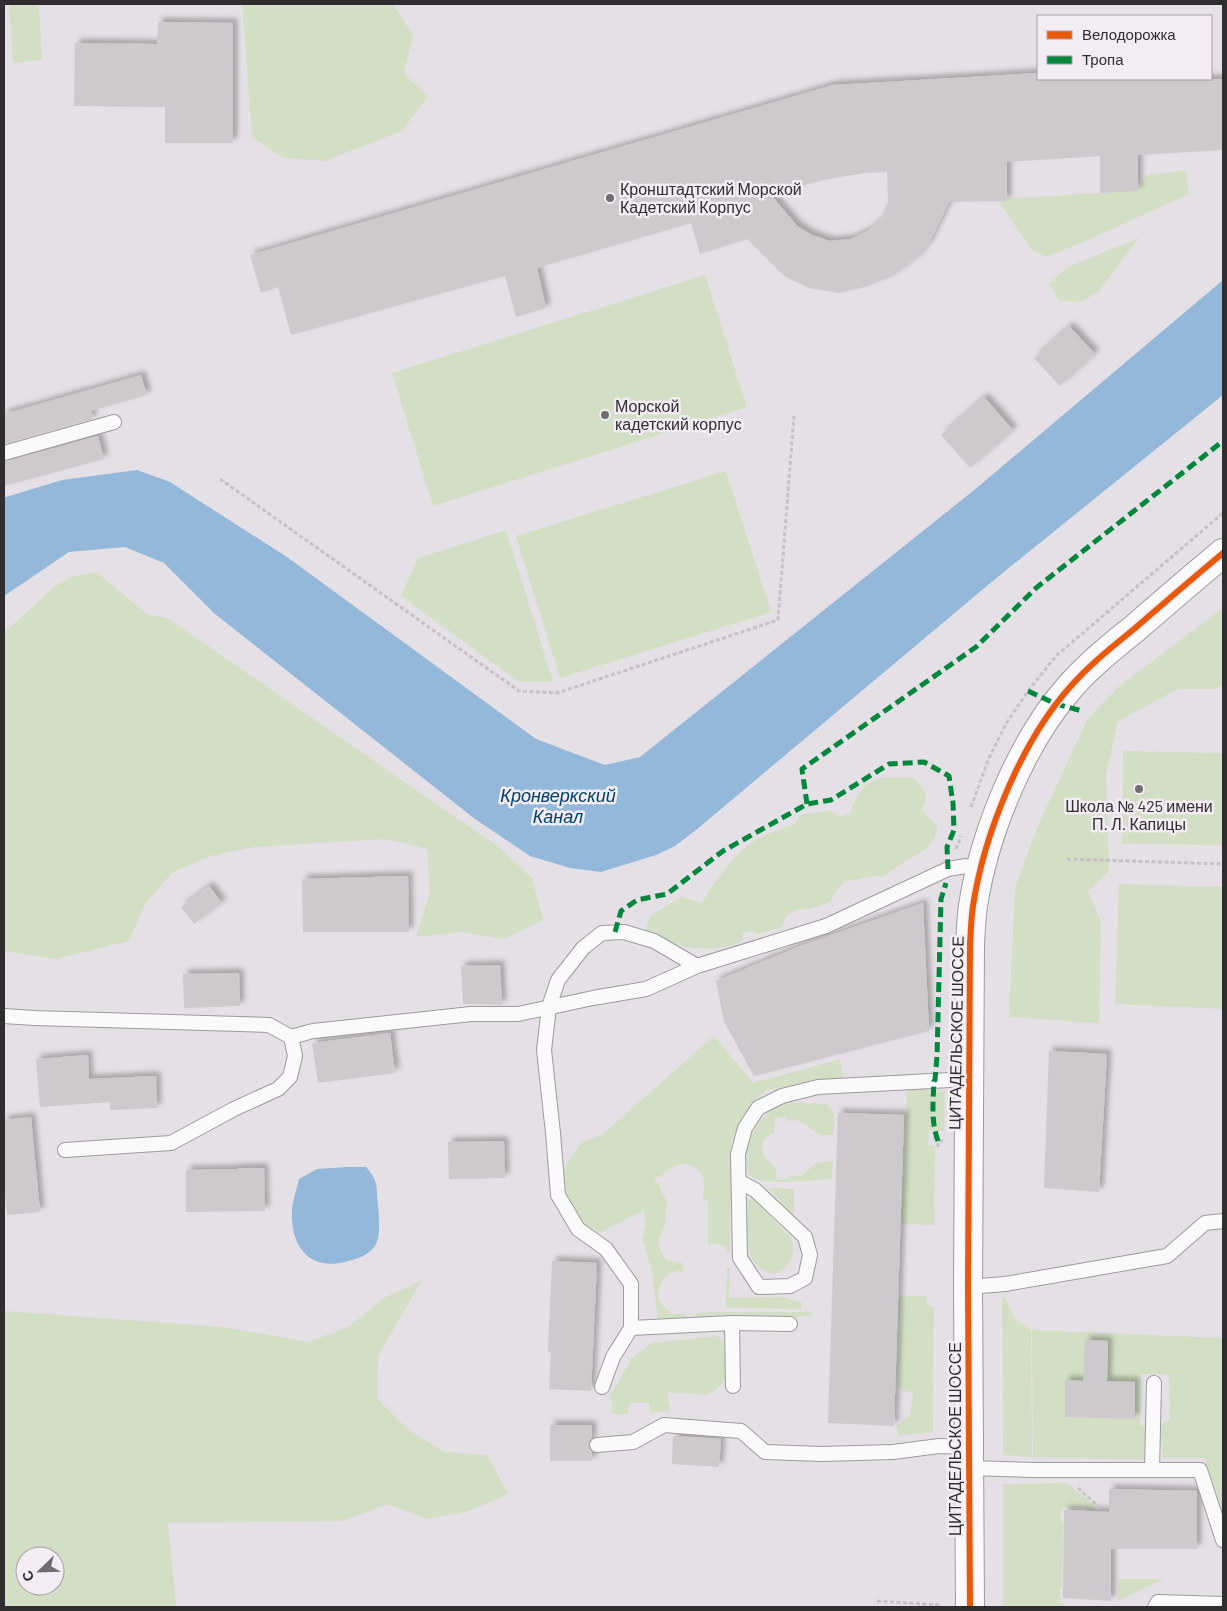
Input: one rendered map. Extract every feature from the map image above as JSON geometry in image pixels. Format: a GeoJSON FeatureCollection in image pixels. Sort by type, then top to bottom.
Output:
{"type":"FeatureCollection","features":[{"type":"Feature","properties":{"kind":"street","name":"ЦИТАДЕЛЬСКОЕ ШОССЕ"},"geometry":{"type":"LineString","coordinates":[[970,1607],[968,1287],[970,944],[973,906],[981,869],[989,840],[1012,781],[1027,748],[1042,722],[1094,663],[1223,553]]}},
{"type":"Feature","properties":{"kind":"lane"},"geometry":{"type":"LineString","coordinates":[[4,453],[114,422]]}},
{"type":"Feature","properties":{"kind":"lane"},"geometry":{"type":"LineString","coordinates":[[4,1016],[269,1025],[291,1037],[314,1031],[471,1014],[518,1014],[646,989],[697,966],[826,926],[948,869],[966,866],[981,869]]}},
{"type":"Feature","properties":{"kind":"lane"},"geometry":{"type":"LineString","coordinates":[[602,1387],[613,1356],[631,1328],[631,1284],[606,1249],[578,1228],[558,1195],[544,1050],[549,1007],[558,980],[583,948],[602,932],[624,932],[654,941],[697,966]]}},
{"type":"Feature","properties":{"kind":"lane"},"geometry":{"type":"LineString","coordinates":[[65,1150],[171,1143],[278,1088],[290,1077],[295,1056],[291,1037]]}},
{"type":"Feature","properties":{"kind":"lane"},"geometry":{"type":"LineString","coordinates":[[740,1182],[755,1190],[805,1237],[810,1255],[805,1278],[790,1286],[759,1287],[740,1258],[738,1154],[745,1128],[758,1108],[782,1096],[818,1087],[969,1079]]}},
{"type":"Feature","properties":{"kind":"lane"},"geometry":{"type":"LineString","coordinates":[[968,1287],[1005,1284],[1167,1256],[1205,1223],[1223,1221]]}},
{"type":"Feature","properties":{"kind":"lane"},"geometry":{"type":"LineString","coordinates":[[631,1328],[732,1323],[790,1324]]}},
{"type":"Feature","properties":{"kind":"lane"},"geometry":{"type":"LineString","coordinates":[[732,1323],[733,1386]]}},
{"type":"Feature","properties":{"kind":"lane"},"geometry":{"type":"LineString","coordinates":[[1152,1470],[1154,1383]]}},
{"type":"Feature","properties":{"kind":"lane"},"geometry":{"type":"LineString","coordinates":[[597,1446],[633,1442],[664,1425],[741,1431],[765,1452],[822,1454],[893,1452],[939,1446],[968,1457],[1033,1470],[1200,1470],[1223,1540]]}},
{"type":"Feature","properties":{"kind":"lane"},"geometry":{"type":"LineString","coordinates":[[1154,1607],[1158,1602],[1223,1604]]}},
{"type":"Feature","properties":{"kind":"path"},"geometry":{"type":"LineString","coordinates":[[220,479],[519,691],[557,693],[778,620],[794,416]]}},
{"type":"Feature","properties":{"kind":"path"},"geometry":{"type":"LineString","coordinates":[[1067,859],[1223,864]]}},
{"type":"Feature","properties":{"kind":"path"},"geometry":{"type":"LineString","coordinates":[[877,1602],[940,1605]]}},
{"type":"Feature","properties":{"kind":"green space"},"geometry":{"type":"Polygon","coordinates":[[[9,4],[39,4],[42,60],[13,63],[9,4]]]}},
{"type":"Feature","properties":{"kind":"green space"},"geometry":{"type":"Polygon","coordinates":[[[242,4],[393,4],[413,35],[404,74],[428,96],[402,131],[325,161],[283,158],[252,137],[242,4]]]}},
{"type":"Feature","properties":{"kind":"green space"},"geometry":{"type":"Polygon","coordinates":[[[1186,170],[1189,194],[1093,238],[1046,257],[1031,249],[997,199],[1136,191],[1147,175],[1186,170]]]}},
{"type":"Feature","properties":{"kind":"green space"},"geometry":{"type":"Polygon","coordinates":[[[1139,238],[1099,291],[1081,302],[1059,301],[1049,284],[1068,267],[1139,238]]]}},
{"type":"Feature","properties":{"kind":"green space"},"geometry":{"type":"Polygon","coordinates":[[[705,275],[747,407],[433,506],[392,373],[705,275]]]}},
{"type":"Feature","properties":{"kind":"green space"},"geometry":{"type":"Polygon","coordinates":[[[726,471],[771,612],[560,678],[516,536],[726,471]]]}},
{"type":"Feature","properties":{"kind":"green space"},"geometry":{"type":"Polygon","coordinates":[[[506,530],[553,682],[519,682],[401,596],[418,558],[506,530]]]}},
{"type":"Feature","properties":{"kind":"green space"},"geometry":{"type":"Polygon","coordinates":[[[96,572],[147,614],[169,619],[500,848],[532,878],[543,920],[504,939],[460,932],[416,937],[430,892],[427,849],[386,839],[254,847],[211,856],[173,872],[145,904],[129,941],[56,959],[4,951],[4,633],[54,587],[73,576],[96,572]]]}},
{"type":"Feature","properties":{"kind":"green space"},"geometry":{"type":"Polygon","coordinates":[[[1223,608],[1223,685],[1215,689],[1178,689],[1118,721],[1106,774],[1109,871],[1088,891],[1101,922],[1099,1023],[1009,1017],[1015,887],[1038,826],[1087,720],[1117,688],[1223,608]]]}},
{"type":"Feature","properties":{"kind":"green space"},"geometry":{"type":"Polygon","coordinates":[[[1123,751],[1223,753],[1223,845],[1122,844],[1123,751]]]}},
{"type":"Feature","properties":{"kind":"green space"},"geometry":{"type":"Polygon","coordinates":[[[882,778],[914,778],[925,792],[926,800],[922,810],[938,827],[934,839],[927,848],[881,877],[845,881],[830,902],[810,909],[796,910],[787,915],[781,928],[757,934],[752,931],[743,933],[742,941],[731,945],[706,949],[680,946],[656,937],[646,930],[650,916],[681,897],[701,903],[727,866],[751,843],[770,833],[794,825],[800,815],[830,810],[839,817],[851,813],[852,806],[866,784],[882,778]]]}},
{"type":"Feature","properties":{"kind":"green space"},"geometry":{"type":"Polygon","coordinates":[[[1119,884],[1223,887],[1223,1009],[1115,1004],[1119,884]]]}},
{"type":"Feature","properties":{"kind":"green space"},"geometry":{"type":"Polygon","coordinates":[[[714,1036],[753,1083],[840,1059],[843,1077],[767,1090],[756,1099],[743,1117],[731,1142],[730,1252],[727,1252],[726,1246],[721,1247],[720,1244],[708,1244],[708,1202],[703,1197],[704,1181],[696,1168],[691,1165],[678,1165],[661,1177],[654,1177],[667,1201],[665,1224],[658,1242],[661,1252],[667,1260],[682,1263],[684,1272],[673,1272],[663,1280],[658,1296],[660,1302],[671,1314],[684,1314],[687,1318],[692,1319],[697,1313],[720,1312],[812,1312],[811,1316],[674,1326],[658,1319],[652,1273],[642,1237],[646,1227],[644,1210],[600,1233],[575,1218],[568,1201],[564,1183],[564,1170],[582,1142],[603,1134],[714,1036]]]}},
{"type":"Feature","properties":{"kind":"green space"},"geometry":{"type":"Polygon","coordinates":[[[907,1088],[945,1091],[944,1131],[929,1131],[928,1145],[935,1146],[934,1225],[901,1224],[907,1088]]]}},
{"type":"Feature","properties":{"kind":"green space"},"geometry":{"type":"Polygon","coordinates":[[[790,1102],[825,1104],[829,1107],[834,1113],[833,1135],[821,1135],[798,1120],[787,1121],[786,1117],[775,1118],[774,1133],[764,1140],[762,1149],[766,1158],[775,1166],[777,1180],[788,1179],[789,1175],[801,1176],[816,1163],[833,1161],[832,1179],[791,1182],[768,1181],[758,1180],[749,1174],[747,1153],[753,1133],[764,1117],[780,1105],[790,1102]]]}},
{"type":"Feature","properties":{"kind":"green space"},"geometry":{"type":"Polygon","coordinates":[[[768,1188],[794,1189],[794,1216],[768,1188]]]}},
{"type":"Feature","properties":{"kind":"green space"},"geometry":{"type":"Polygon","coordinates":[[[752,1197],[791,1238],[793,1244],[793,1256],[788,1265],[773,1274],[755,1263],[750,1254],[747,1223],[748,1201],[752,1197]]]}},
{"type":"Feature","properties":{"kind":"green space"},"geometry":{"type":"Polygon","coordinates":[[[727,1268],[730,1268],[729,1298],[783,1297],[801,1302],[802,1309],[726,1308],[727,1268]]]}},
{"type":"Feature","properties":{"kind":"green space"},"geometry":{"type":"Polygon","coordinates":[[[422,1280],[378,1356],[377,1398],[407,1429],[444,1452],[487,1455],[508,1494],[469,1511],[427,1519],[388,1504],[342,1521],[168,1523],[176,1607],[4,1607],[4,1311],[223,1327],[308,1342],[348,1327],[384,1298],[422,1280]]]}},
{"type":"Feature","properties":{"kind":"green space"},"geometry":{"type":"Polygon","coordinates":[[[899,1296],[927,1296],[926,1304],[934,1307],[933,1432],[898,1436],[897,1425],[910,1416],[913,1392],[903,1391],[897,1387],[899,1296]]]}},
{"type":"Feature","properties":{"kind":"green space"},"geometry":{"type":"Polygon","coordinates":[[[1005,1297],[1015,1319],[1031,1330],[1032,1457],[1003,1455],[1002,1298],[1005,1297]]]}},
{"type":"Feature","properties":{"kind":"green space"},"geometry":{"type":"Polygon","coordinates":[[[1032,1330],[1223,1338],[1223,1511],[1204,1458],[1163,1458],[1161,1425],[1170,1419],[1169,1374],[1141,1374],[1140,1425],[1145,1426],[1144,1460],[1033,1457],[1032,1330]],[[1085,1340],[1107,1371],[1108,1341],[1085,1340]],[[1066,1381],[1065,1417],[1134,1419],[1135,1382],[1066,1381]]]}},
{"type":"Feature","properties":{"kind":"green space"},"geometry":{"type":"Polygon","coordinates":[[[718,1336],[728,1349],[728,1375],[723,1383],[709,1395],[667,1392],[671,1411],[650,1413],[649,1403],[629,1403],[628,1414],[612,1414],[612,1401],[609,1397],[633,1357],[652,1343],[718,1336]]]}},
{"type":"Feature","properties":{"kind":"green space"},"geometry":{"type":"Polygon","coordinates":[[[1067,1483],[1094,1505],[1093,1510],[1087,1510],[1087,1508],[1061,1508],[1061,1522],[1063,1523],[1060,1603],[1064,1603],[1064,1607],[1003,1607],[1003,1484],[1067,1483]]]}},
{"type":"Feature","properties":{"kind":"green space"},"geometry":{"type":"Polygon","coordinates":[[[1119,1579],[1164,1579],[1118,1601],[1119,1579]]]}},
{"type":"Feature","properties":{"kind":"water","name":"Кронверкский Канал"},"geometry":{"type":"Polygon","coordinates":[[[1223,280],[1223,395],[994,580],[696,830],[675,846],[656,855],[601,872],[570,868],[530,856],[475,819],[215,614],[164,563],[125,547],[69,552],[4,596],[4,499],[6,497],[62,480],[137,470],[170,482],[287,557],[536,739],[605,765],[640,757],[973,491],[1223,280]]]}},
{"type":"Feature","properties":{"kind":"water"},"geometry":{"type":"Polygon","coordinates":[[[366,1167],[375,1180],[379,1220],[377,1242],[369,1252],[357,1258],[332,1264],[320,1262],[304,1252],[298,1244],[294,1233],[292,1209],[299,1179],[317,1169],[366,1167]]]}},
{"type":"Feature","properties":{"kind":"building"},"geometry":{"type":"Polygon","coordinates":[[[158,22],[233,23],[233,143],[165,143],[165,107],[74,106],[75,43],[157,44],[158,22]]]}},
{"type":"Feature","properties":{"kind":"building","name":"Кронштадтский Морской Кадетский Корпус"},"geometry":{"type":"Polygon","coordinates":[[[1037,73],[1037,80],[1223,79],[1223,150],[1138,155],[1138,191],[1100,193],[1100,156],[1007,162],[1007,201],[949,202],[929,243],[918,257],[893,276],[865,287],[839,293],[809,288],[784,276],[747,239],[700,254],[691,223],[537,268],[546,308],[516,317],[505,276],[291,335],[278,287],[261,293],[250,255],[833,85],[1037,73]],[[887,172],[865,173],[828,179],[772,196],[797,226],[812,235],[830,241],[851,239],[869,230],[881,219],[888,202],[887,172]]]}},
{"type":"Feature","properties":{"kind":"building"},"geometry":{"type":"Polygon","coordinates":[[[1069,326],[1095,354],[1060,386],[1034,358],[1069,326]]]}},
{"type":"Feature","properties":{"kind":"building"},"geometry":{"type":"Polygon","coordinates":[[[141,375],[147,395],[91,411],[93,419],[4,444],[4,414],[141,375]]]}},
{"type":"Feature","properties":{"kind":"building"},"geometry":{"type":"Polygon","coordinates":[[[984,397],[1013,430],[970,468],[941,435],[984,397]]]}},
{"type":"Feature","properties":{"kind":"building"},"geometry":{"type":"Polygon","coordinates":[[[98,436],[104,459],[4,486],[4,462],[98,436]]]}},
{"type":"Feature","properties":{"kind":"building"},"geometry":{"type":"Polygon","coordinates":[[[408,876],[409,932],[303,932],[302,879],[408,876]]]}},
{"type":"Feature","properties":{"kind":"building"},"geometry":{"type":"Polygon","coordinates":[[[209,886],[222,903],[194,924],[181,907],[209,886]]]}},
{"type":"Feature","properties":{"kind":"building"},"geometry":{"type":"Polygon","coordinates":[[[923,903],[929,1031],[754,1076],[724,1022],[716,981],[800,946],[923,903]]]}},
{"type":"Feature","properties":{"kind":"building"},"geometry":{"type":"Polygon","coordinates":[[[500,965],[502,1005],[463,1004],[461,966],[500,965]]]}},
{"type":"Feature","properties":{"kind":"building"},"geometry":{"type":"Polygon","coordinates":[[[239,973],[240,1006],[184,1008],[183,974],[239,973]]]}},
{"type":"Feature","properties":{"kind":"building"},"geometry":{"type":"Polygon","coordinates":[[[390,1033],[395,1073],[318,1083],[312,1043],[390,1033]]]}},
{"type":"Feature","properties":{"kind":"building"},"geometry":{"type":"Polygon","coordinates":[[[1049,1051],[1107,1054],[1099,1192],[1044,1188],[1049,1051]]]}},
{"type":"Feature","properties":{"kind":"building"},"geometry":{"type":"Polygon","coordinates":[[[88,1055],[89,1079],[156,1076],[157,1108],[110,1110],[110,1102],[40,1107],[36,1059],[88,1055]]]}},
{"type":"Feature","properties":{"kind":"building"},"geometry":{"type":"Polygon","coordinates":[[[838,1113],[904,1115],[894,1426],[828,1423],[838,1113]]]}},
{"type":"Feature","properties":{"kind":"building"},"geometry":{"type":"Polygon","coordinates":[[[31,1117],[40,1212],[7,1215],[4,1183],[4,1120],[31,1117]]]}},
{"type":"Feature","properties":{"kind":"building"},"geometry":{"type":"Polygon","coordinates":[[[504,1141],[505,1178],[449,1179],[448,1142],[504,1141]]]}},
{"type":"Feature","properties":{"kind":"building"},"geometry":{"type":"Polygon","coordinates":[[[264,1168],[265,1211],[186,1212],[186,1170],[264,1168]]]}},
{"type":"Feature","properties":{"kind":"building"},"geometry":{"type":"Polygon","coordinates":[[[552,1261],[597,1263],[591,1391],[549,1389],[551,1352],[548,1352],[552,1261]]]}},
{"type":"Feature","properties":{"kind":"building"},"geometry":{"type":"Polygon","coordinates":[[[1085,1340],[1108,1341],[1107,1381],[1135,1382],[1135,1419],[1065,1417],[1065,1380],[1083,1381],[1085,1340]]]}},
{"type":"Feature","properties":{"kind":"building"},"geometry":{"type":"Polygon","coordinates":[[[550,1425],[592,1425],[592,1438],[588,1445],[592,1452],[592,1461],[550,1461],[550,1425]]]}},
{"type":"Feature","properties":{"kind":"building"},"geometry":{"type":"Polygon","coordinates":[[[673,1436],[721,1439],[719,1467],[672,1464],[673,1436]]]}},
{"type":"Feature","properties":{"kind":"building"},"geometry":{"type":"Polygon","coordinates":[[[1109,1489],[1197,1491],[1197,1549],[1111,1549],[1111,1601],[1063,1598],[1064,1510],[1109,1512],[1109,1489]]]}},
{"type":"Feature","properties":{"kind":"marked path"},"geometry":{"type":"LineString","coordinates":[[807,804],[802,769],[976,647],[1036,588],[1223,441]]}},
{"type":"Feature","properties":{"kind":"marked path"},"geometry":{"type":"LineString","coordinates":[[1028,691],[1056,704],[1082,711]]}},
{"type":"Feature","properties":{"kind":"marked path"},"geometry":{"type":"LineString","coordinates":[[615,932],[621,911],[637,900],[667,894],[723,851],[807,804],[831,800],[889,764],[924,762],[949,776],[954,830],[947,847],[948,869]]}},
{"type":"Feature","properties":{"kind":"marked path"},"geometry":{"type":"LineString","coordinates":[[938,1141],[934,1127],[933,1104],[937,1057],[941,899],[946,883]]}},
{"type":"Feature","properties":{"kind":"cycle path"},"geometry":{"type":"LineString","coordinates":[[970,1607],[968,1287],[970,944],[972,911],[978,878],[1007,790],[1021,761],[1052,709],[1077,679],[1093,664],[1223,553]]}},
{"type":"Feature","properties":{"kind":"place","name":"Кронштадтский Морской Кадетский Корпус"},"geometry":{"type":"Point","coordinates":[610,198]}},
{"type":"Feature","properties":{"kind":"place","name":"Морской кадетский корпус"},"geometry":{"type":"Point","coordinates":[605,415]}},
{"type":"Feature","properties":{"kind":"place","name":"Школа № 425 имени П. Л. Капицы"},"geometry":{"type":"Point","coordinates":[1139,789]}}]}
